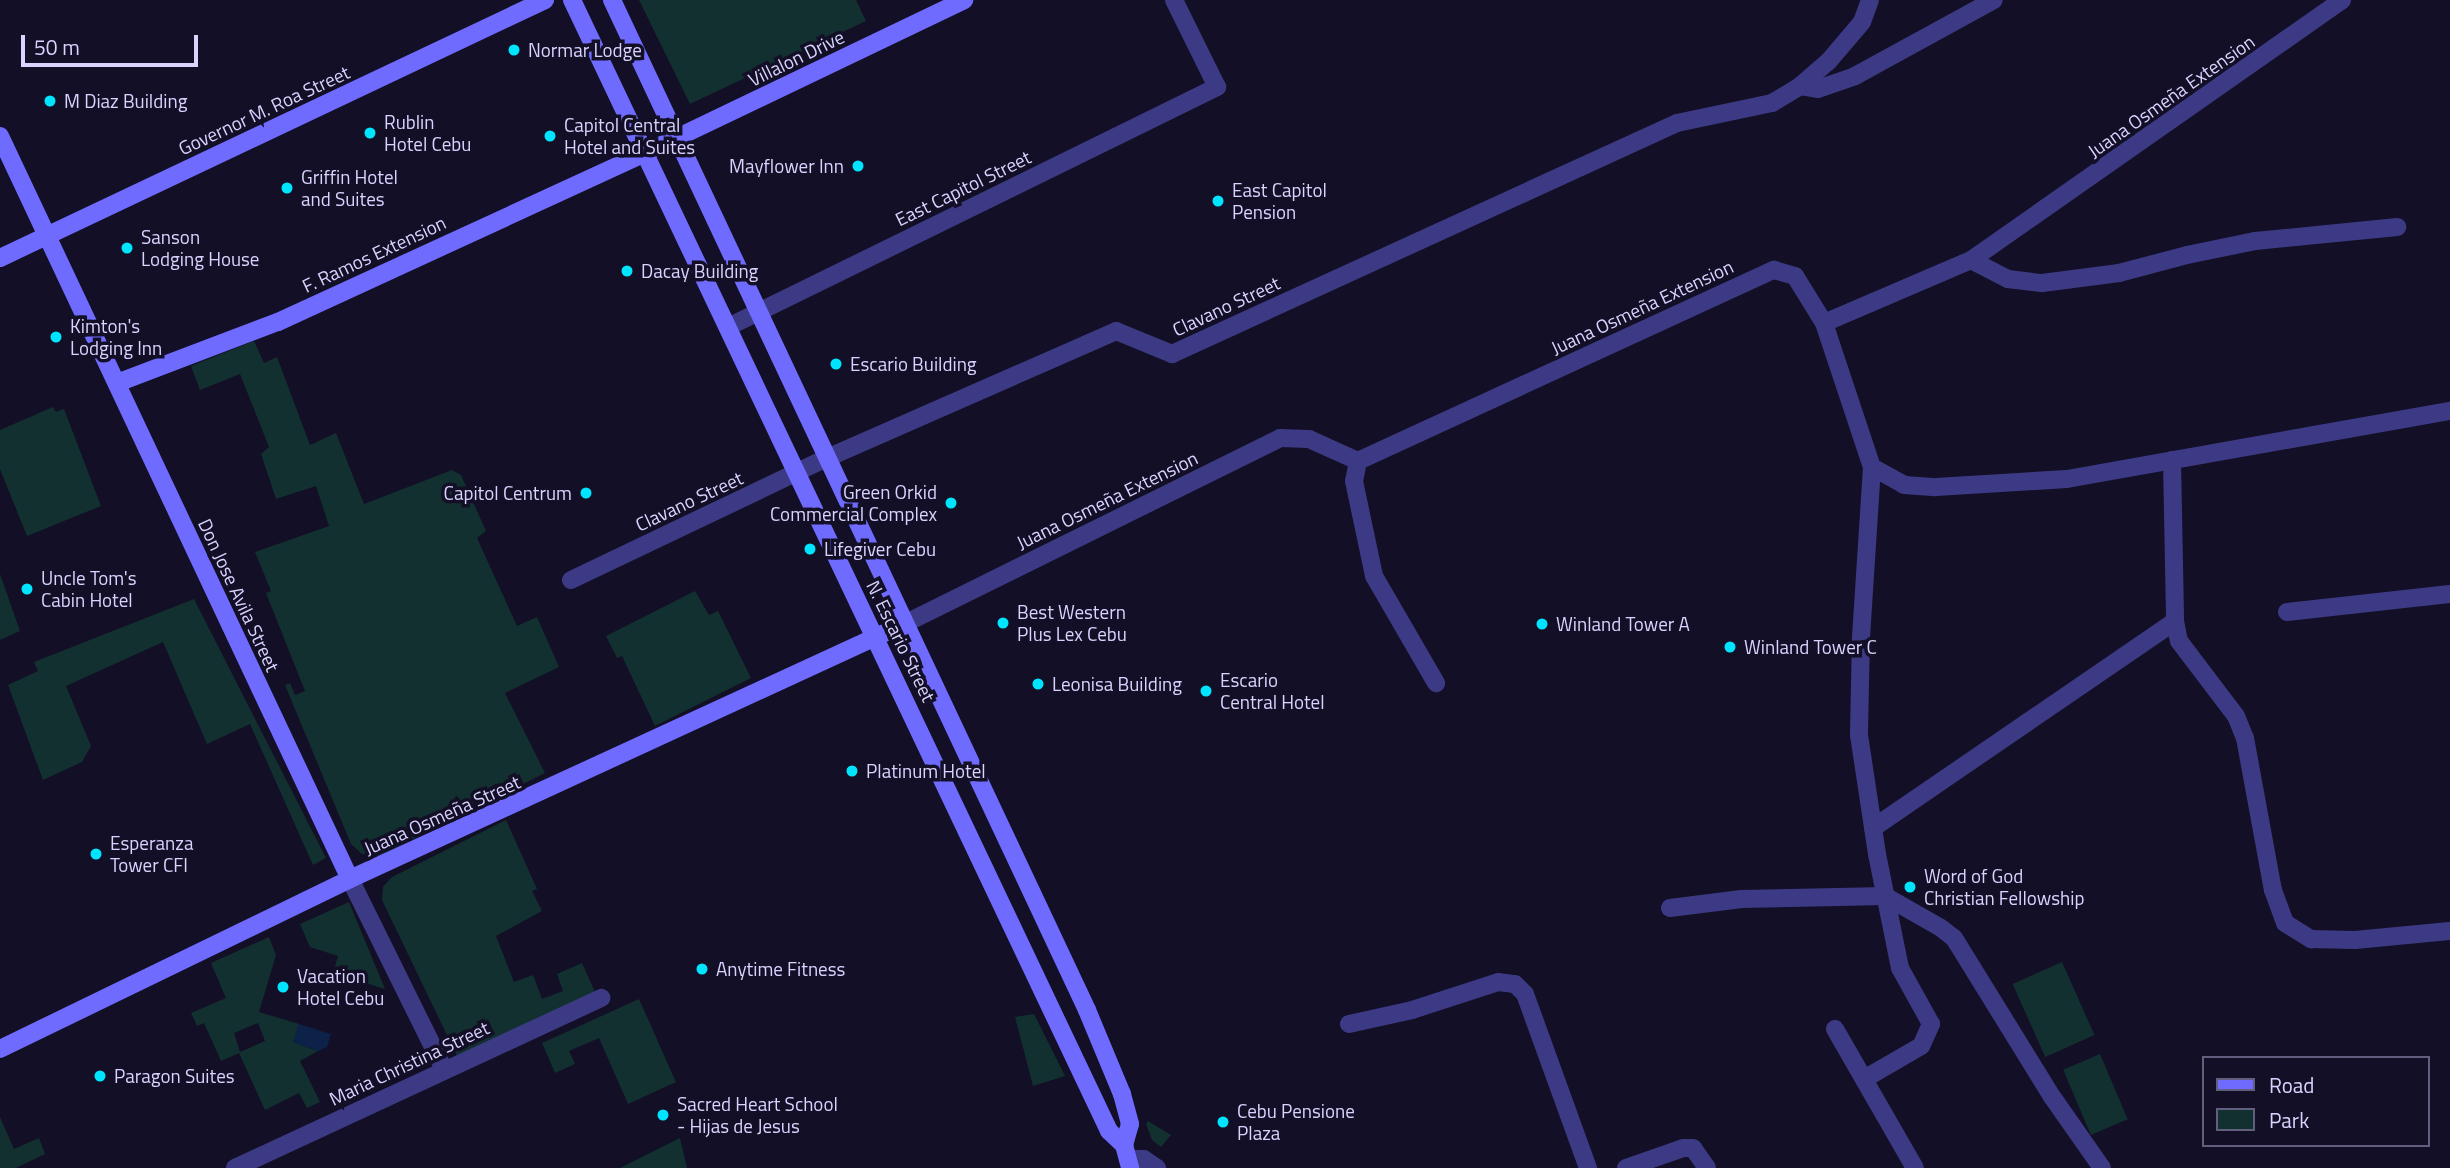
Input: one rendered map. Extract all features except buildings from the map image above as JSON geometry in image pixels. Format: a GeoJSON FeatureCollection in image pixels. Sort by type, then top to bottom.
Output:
{"type":"FeatureCollection","features":[{"type":"Feature","properties":{"kind":"street","name":"Governor M. Roa Street"},"geometry":{"type":"LineString","coordinates":[[0,258],[545,0]]}},
{"type":"Feature","properties":{"kind":"street","name":"N. Escario Street"},"geometry":{"type":"LineString","coordinates":[[572,0],[1109,1131],[1127,1158]]}},
{"type":"Feature","properties":{"kind":"street","name":"N. Escario Street"},"geometry":{"type":"LineString","coordinates":[[612,0],[1094,1026],[1120,1088],[1130,1124],[1127,1158]]}},
{"type":"Feature","properties":{"kind":"street","name":"Villalon Drive"},"geometry":{"type":"LineString","coordinates":[[645,153],[964,0]]}},
{"type":"Feature","properties":{"kind":"street","name":"East Capitol Street"},"geometry":{"type":"LineString","coordinates":[[728,327],[1217,88],[1174,0]]}},
{"type":"Feature","properties":{"kind":"street","name":"Clavano Street"},"geometry":{"type":"LineString","coordinates":[[571,580],[827,458],[1115,331],[1172,354],[1677,123],[1772,103],[1800,86],[1828,62],[1862,22],[1870,0]]}},
{"type":"Feature","properties":{"kind":"street"},"geometry":{"type":"LineString","coordinates":[[1800,86],[1818,89],[1855,76],[1994,0]]}},
{"type":"Feature","properties":{"kind":"street","name":"Juana Osmeña Extension"},"geometry":{"type":"LineString","coordinates":[[904,624],[1280,438],[1309,439],[1357,461],[1774,270],[1795,276],[1824,323],[1971,260],[2342,0]]}},
{"type":"Feature","properties":{"kind":"street","name":"Don Jose Avila Street"},"geometry":{"type":"LineString","coordinates":[[0,136],[350,879],[444,1069]]}},
{"type":"Feature","properties":{"kind":"street","name":"F. Ramos Extension"},"geometry":{"type":"LineString","coordinates":[[117,383],[278,322],[645,153]]}},
{"type":"Feature","properties":{"kind":"street"},"geometry":{"type":"LineString","coordinates":[[1971,260],[2008,279],[2042,283],[2119,274],[2188,255],[2255,241],[2397,227]]}},
{"type":"Feature","properties":{"kind":"street"},"geometry":{"type":"LineString","coordinates":[[1824,323],[1871,467],[1859,735],[1873,828],[1900,968],[1931,1024],[1921,1046],[1864,1079]]}},
{"type":"Feature","properties":{"kind":"street"},"geometry":{"type":"LineString","coordinates":[[1871,467],[1904,485],[1936,486],[2067,479],[2450,411]]}},
{"type":"Feature","properties":{"kind":"street"},"geometry":{"type":"LineString","coordinates":[[2172,460],[2175,621],[2179,641],[2236,716],[2245,738],[2273,890],[2285,922],[2311,939],[2356,940],[2450,931]]}},
{"type":"Feature","properties":{"kind":"street"},"geometry":{"type":"LineString","coordinates":[[1357,461],[1354,481],[1374,576],[1436,683]]}},
{"type":"Feature","properties":{"kind":"street"},"geometry":{"type":"LineString","coordinates":[[2287,612],[2450,594]]}},
{"type":"Feature","properties":{"kind":"street"},"geometry":{"type":"LineString","coordinates":[[1873,828],[2175,621]]}},
{"type":"Feature","properties":{"kind":"street","name":"Juana Osmeña Street"},"geometry":{"type":"LineString","coordinates":[[0,1049],[350,879],[904,624]]}},
{"type":"Feature","properties":{"kind":"street"},"geometry":{"type":"LineString","coordinates":[[1670,908],[1741,900],[1885,896],[1954,938],[2053,1098],[2102,1168]]}},
{"type":"Feature","properties":{"kind":"street"},"geometry":{"type":"LineString","coordinates":[[1349,1024],[1412,1010],[1498,982],[1515,984],[1525,994],[1588,1168]]}},
{"type":"Feature","properties":{"kind":"street","name":"Maria Christina Street"},"geometry":{"type":"LineString","coordinates":[[235,1168],[601,998]]}},
{"type":"Feature","properties":{"kind":"street"},"geometry":{"type":"LineString","coordinates":[[1835,1029],[1915,1168]]}},
{"type":"Feature","properties":{"kind":"street"},"geometry":{"type":"LineString","coordinates":[[1626,1168],[1683,1148],[1693,1148],[1707,1168]]}},
{"type":"Feature","properties":{"kind":"street"},"geometry":{"type":"LineString","coordinates":[[1127,1158],[1144,1159],[1157,1168]]}},
{"type":"Feature","properties":{"kind":"green space"},"geometry":{"type":"Polygon","coordinates":[[[639,0],[856,0],[866,21],[690,104],[639,0]]]}},
{"type":"Feature","properties":{"kind":"green space"},"geometry":{"type":"Polygon","coordinates":[[[254,341],[264,363],[277,357],[310,445],[336,433],[364,504],[452,470],[461,475],[486,531],[477,538],[517,626],[537,617],[559,667],[505,693],[545,773],[380,856],[362,854],[351,844],[285,685],[290,683],[295,695],[305,691],[266,593],[271,591],[255,552],[329,526],[316,486],[276,499],[261,454],[269,447],[240,374],[200,390],[191,366],[254,341]]]}},
{"type":"Feature","properties":{"kind":"green space"},"geometry":{"type":"Polygon","coordinates":[[[53,407],[56,412],[64,409],[101,506],[27,536],[0,469],[0,430],[53,407]]]}},
{"type":"Feature","properties":{"kind":"green space"},"geometry":{"type":"Polygon","coordinates":[[[0,574],[20,631],[0,640],[0,574]]]}},
{"type":"Feature","properties":{"kind":"green space"},"geometry":{"type":"Polygon","coordinates":[[[695,591],[709,615],[718,611],[751,678],[655,726],[622,656],[617,658],[606,636],[695,591]]]}},
{"type":"Feature","properties":{"kind":"green space"},"geometry":{"type":"Polygon","coordinates":[[[194,599],[326,858],[313,865],[250,724],[207,744],[163,642],[66,686],[91,746],[82,762],[43,780],[8,685],[38,671],[34,662],[194,599]]]}},
{"type":"Feature","properties":{"kind":"green space"},"geometry":{"type":"Polygon","coordinates":[[[506,820],[537,889],[532,891],[542,911],[496,936],[514,982],[533,975],[542,999],[563,991],[557,974],[582,963],[595,992],[457,1056],[382,900],[383,887],[392,877],[506,820]]]}},
{"type":"Feature","properties":{"kind":"green space"},"geometry":{"type":"Polygon","coordinates":[[[349,902],[385,989],[333,973],[338,956],[310,947],[300,924],[349,902]]]}},
{"type":"Feature","properties":{"kind":"green space"},"geometry":{"type":"Polygon","coordinates":[[[269,937],[276,955],[259,1012],[299,1024],[293,1042],[318,1051],[300,1061],[320,1102],[307,1108],[299,1093],[265,1110],[239,1053],[221,1061],[204,1023],[197,1026],[191,1013],[226,998],[211,963],[269,937]],[[258,1023],[234,1033],[240,1052],[265,1041],[258,1023]]]}},
{"type":"Feature","properties":{"kind":"green space"},"geometry":{"type":"Polygon","coordinates":[[[2062,962],[2095,1035],[2045,1057],[2013,984],[2062,962]]]}},
{"type":"Feature","properties":{"kind":"green space"},"geometry":{"type":"Polygon","coordinates":[[[639,999],[676,1082],[628,1104],[599,1038],[569,1051],[575,1064],[555,1073],[542,1043],[639,999]]]}},
{"type":"Feature","properties":{"kind":"green space"},"geometry":{"type":"Polygon","coordinates":[[[1034,1014],[1065,1076],[1033,1086],[1015,1017],[1034,1014]]]}},
{"type":"Feature","properties":{"kind":"green space"},"geometry":{"type":"Polygon","coordinates":[[[2100,1054],[2128,1119],[2091,1135],[2063,1070],[2100,1054]]]}},
{"type":"Feature","properties":{"kind":"green space"},"geometry":{"type":"Polygon","coordinates":[[[0,1117],[14,1149],[39,1138],[45,1154],[16,1168],[0,1168],[0,1117]]]}},
{"type":"Feature","properties":{"kind":"green space"},"geometry":{"type":"Polygon","coordinates":[[[1148,1121],[1171,1135],[1161,1147],[1152,1140],[1146,1124],[1148,1121]]]}},
{"type":"Feature","properties":{"kind":"green space"},"geometry":{"type":"Polygon","coordinates":[[[680,1138],[687,1168],[620,1168],[680,1138]]]}},
{"type":"Feature","properties":{"kind":"water"},"geometry":{"type":"Polygon","coordinates":[[[299,1024],[331,1034],[327,1047],[318,1051],[293,1042],[299,1024]]]}},
{"type":"Feature","properties":{"kind":"place","name":"Normar Lodge"},"geometry":{"type":"Point","coordinates":[514,50]}},
{"type":"Feature","properties":{"kind":"place","name":"M Diaz Building"},"geometry":{"type":"Point","coordinates":[50,101]}},
{"type":"Feature","properties":{"kind":"place","name":"Rublin Hotel Cebu"},"geometry":{"type":"Point","coordinates":[370,133]}},
{"type":"Feature","properties":{"kind":"place","name":"Capitol Central Hotel and Suites"},"geometry":{"type":"Point","coordinates":[550,136]}},
{"type":"Feature","properties":{"kind":"place","name":"Mayflower Inn"},"geometry":{"type":"Point","coordinates":[858,166]}},
{"type":"Feature","properties":{"kind":"place","name":"Griffin Hotel and Suites"},"geometry":{"type":"Point","coordinates":[287,188]}},
{"type":"Feature","properties":{"kind":"place","name":"East Capitol Pension"},"geometry":{"type":"Point","coordinates":[1218,201]}},
{"type":"Feature","properties":{"kind":"place","name":"Sanson Lodging House"},"geometry":{"type":"Point","coordinates":[127,248]}},
{"type":"Feature","properties":{"kind":"place","name":"Dacay Building"},"geometry":{"type":"Point","coordinates":[627,271]}},
{"type":"Feature","properties":{"kind":"place","name":"Kimton's Lodging Inn"},"geometry":{"type":"Point","coordinates":[56,337]}},
{"type":"Feature","properties":{"kind":"place","name":"Escario Building"},"geometry":{"type":"Point","coordinates":[836,364]}},
{"type":"Feature","properties":{"kind":"place","name":"Capitol Centrum"},"geometry":{"type":"Point","coordinates":[586,493]}},
{"type":"Feature","properties":{"kind":"place","name":"Green Orkid Commercial Complex"},"geometry":{"type":"Point","coordinates":[951,503]}},
{"type":"Feature","properties":{"kind":"place","name":"Lifegiver Cebu"},"geometry":{"type":"Point","coordinates":[810,549]}},
{"type":"Feature","properties":{"kind":"place","name":"Uncle Tom's Cabin Hotel"},"geometry":{"type":"Point","coordinates":[27,589]}},
{"type":"Feature","properties":{"kind":"place","name":"Best Western Plus Lex Cebu"},"geometry":{"type":"Point","coordinates":[1003,623]}},
{"type":"Feature","properties":{"kind":"place","name":"Winland Tower A"},"geometry":{"type":"Point","coordinates":[1542,624]}},
{"type":"Feature","properties":{"kind":"place","name":"Winland Tower C"},"geometry":{"type":"Point","coordinates":[1730,647]}},
{"type":"Feature","properties":{"kind":"place","name":"Leonisa Building"},"geometry":{"type":"Point","coordinates":[1038,684]}},
{"type":"Feature","properties":{"kind":"place","name":"Escario Central Hotel"},"geometry":{"type":"Point","coordinates":[1206,691]}},
{"type":"Feature","properties":{"kind":"place","name":"Platinum Hotel"},"geometry":{"type":"Point","coordinates":[852,771]}},
{"type":"Feature","properties":{"kind":"place","name":"Esperanza Tower CFI"},"geometry":{"type":"Point","coordinates":[96,854]}},
{"type":"Feature","properties":{"kind":"place","name":"Word of God Christian Fellowship"},"geometry":{"type":"Point","coordinates":[1910,887]}},
{"type":"Feature","properties":{"kind":"place","name":"Anytime Fitness"},"geometry":{"type":"Point","coordinates":[702,969]}},
{"type":"Feature","properties":{"kind":"place","name":"Vacation Hotel Cebu"},"geometry":{"type":"Point","coordinates":[283,987]}},
{"type":"Feature","properties":{"kind":"place","name":"Paragon Suites"},"geometry":{"type":"Point","coordinates":[100,1076]}},
{"type":"Feature","properties":{"kind":"place","name":"Sacred Heart School - Hijas de Jesus"},"geometry":{"type":"Point","coordinates":[663,1115]}},
{"type":"Feature","properties":{"kind":"place","name":"Cebu Pensione Plaza"},"geometry":{"type":"Point","coordinates":[1223,1122]}}]}
